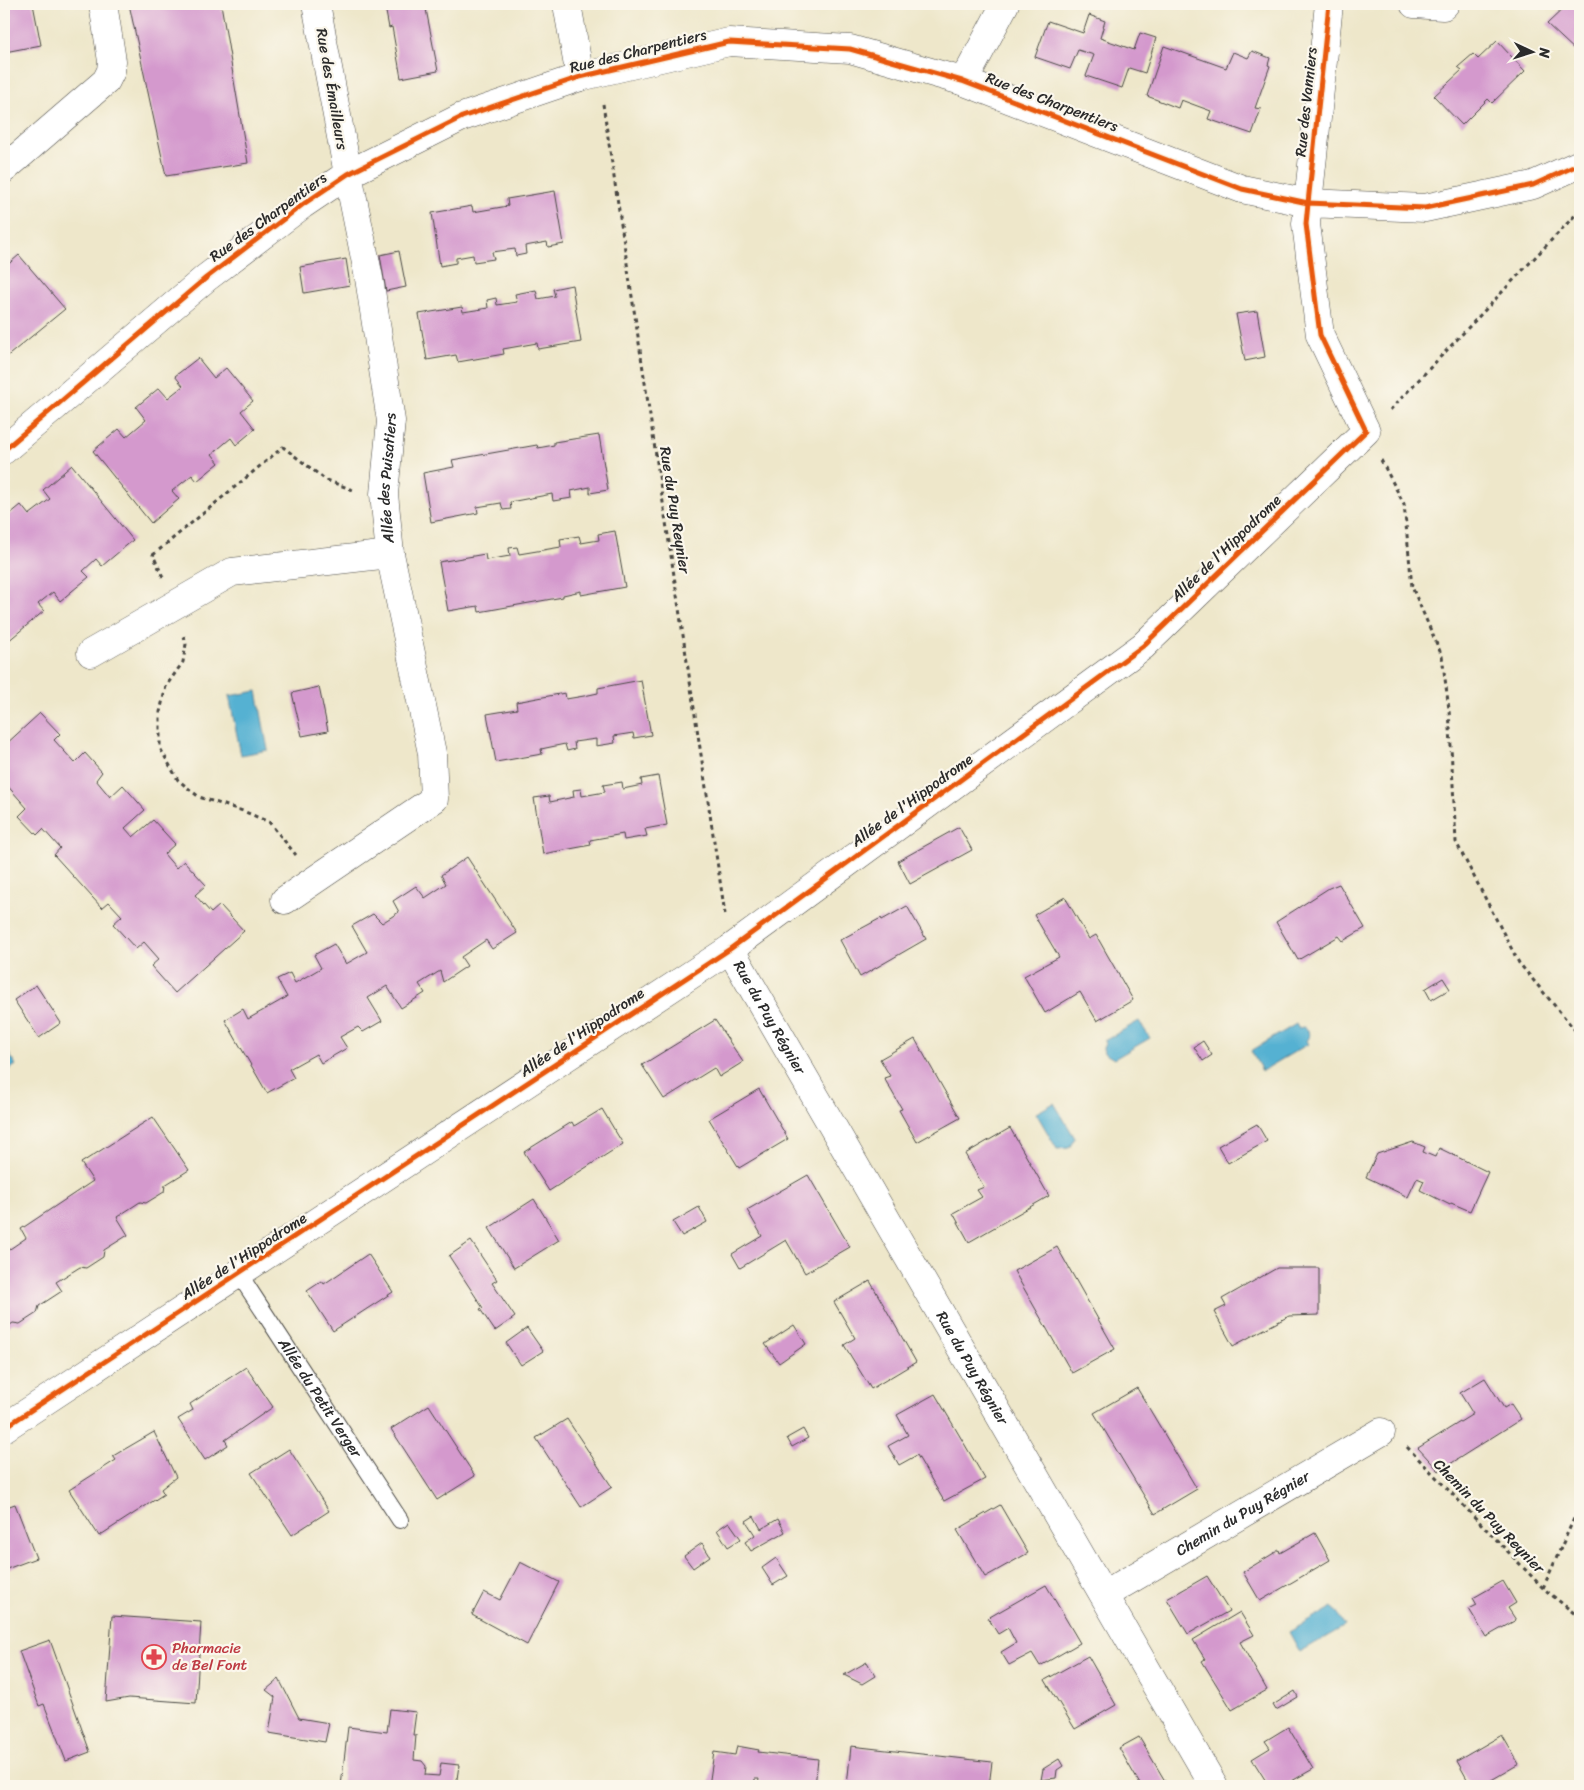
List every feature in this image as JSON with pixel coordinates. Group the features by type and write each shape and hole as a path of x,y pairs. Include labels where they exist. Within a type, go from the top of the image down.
{"street":[{"path":"4,169 106,81 111,71 112,61 103,4"},
{"name":"Rue des Émailleurs","path":"316,4 348,174"},
{"path":"566,4 589,75"},
{"path":"962,81 971,68 1005,4"},
{"name":"Rue des Vanniers","path":"1308,203 1329,4"},
{"path":"1414,4 1443,6 1445,4"},
{"name":"Rue des Charpentiers","path":"4,450 206,278 302,205 348,174 462,117 589,75 729,42 850,49 962,81 1242,189 1308,203"},
{"path":"1375,424 1320,335 1306,224 1308,203 1425,208 1533,185 1580,164"},
{"name":"Allée des Puisatiers","path":"91,653 232,572 390,554 384,494 391,421 369,278 348,174"},
{"name":"Allée de l'Hippodrome","path":"4,1428 730,949 1143,646 1375,424"},
{"path":"286,900 434,799 432,753 390,554"},
{"name":"Rue du Puy Régnier","path":"730,949 1214,1786"},
{"name":"Chemin du Puy Régnier","path":"1104,1595 1381,1432"}],"lane":[{"name":"Allée du Petit Verger","path":"239,1274 400,1520"}],"path":[{"path":"1580,210 1375,424 1404,504 1412,586 1442,656 1449,709 1456,842 1519,963 1580,1036"},
{"path":"313,882 289,845 270,822 243,810 199,796 178,780 160,748 160,712 166,686 183,662 186,644 176,604 152,555 283,448 326,480 357,492 384,494"},
{"path":"1543,1588 1580,1505"}],"water":[{"path":"257,691 268,750 241,755 229,696"},
{"path":"1139,1021 1150,1038 1114,1059 1104,1053 1104,1041"},
{"path":"1296,1024 1298,1028 1303,1027 1308,1030 1309,1036 1306,1041 1308,1044 1262,1071 1251,1051"},
{"path":"4,1046 16,1065 4,1073"},
{"path":"1054,1103 1075,1138 1069,1148 1057,1149 1036,1113"},
{"path":"1333,1607 1345,1626 1300,1652 1289,1632"}],"building":[{"path":"4,4 33,4 41,45 5,52"},
{"path":"129,4 221,4 248,163 166,176"},
{"path":"388,4 425,4 438,71 401,78 392,27 389,28 386,12 389,11"},
{"path":"1568,4 1580,4 1580,49 1577,52 1547,24"},
{"path":"1089,15 1105,21 1100,38 1134,50 1140,33 1156,38 1145,73 1129,68 1122,88 1086,76 1094,55 1078,50 1070,69 1035,57 1048,21 1083,33"},
{"path":"1497,41 1525,71 1492,103 1488,99 1462,125 1434,96 1462,70 1458,67 1473,54 1478,59"},
{"path":"1164,46 1226,68 1233,52 1248,58 1252,51 1270,58 1268,65 1270,66 1255,108 1261,109 1252,134 1208,119 1211,111 1181,100 1178,108 1147,96"},
{"path":"555,191 564,244 548,247 547,242 525,246 526,254 516,256 515,249 492,252 494,259 474,262 473,255 456,258 456,263 440,266 432,213 472,206 473,212 508,206 507,199"},
{"path":"399,251 406,287 386,291 380,255"},
{"path":"19,255 65,309 4,359 4,268"},
{"path":"346,259 350,285 304,293 300,267"},
{"path":"572,285 581,342 538,349 537,343 503,349 504,354 458,362 456,355 427,360 419,314 462,307 463,312 488,308 487,300 496,298 497,305 517,302 515,294 536,290 538,299 555,296 553,289"},
{"path":"1257,311 1265,357 1245,361 1236,314"},
{"path":"198,358 214,378 226,368 253,401 241,411 255,429 236,445 231,438 212,454 219,463 197,481 192,475 172,491 179,499 151,523 93,451 119,429 126,437 146,420 136,407 159,388 168,398 183,386 175,376"},
{"path":"599,435 608,490 590,493 590,487 571,491 572,498 553,501 552,494 510,502 511,509 503,510 501,503 477,507 478,513 431,522 423,473 454,467 452,460 537,445 538,448 554,445 554,442"},
{"path":"72,465 133,540 102,566 96,559 83,571 89,577 60,601 53,592 38,604 44,611 7,642 4,638 4,535 6,533 4,530 4,519 21,505 29,515 50,499 43,490"},
{"path":"615,531 625,587 581,595 581,591 563,595 563,597 479,612 478,606 448,611 439,562 485,554 486,560 510,556 509,548 517,547 519,554 561,547 560,539 579,536 581,543 599,540 598,534"},
{"path":"641,680 651,735 634,738 633,733 614,736 615,743 596,746 596,739 574,742 575,749 567,751 565,744 541,749 542,754 496,762 487,714 517,709 516,702 565,693 566,699 584,696 598,693 598,688"},
{"path":"319,687 328,731 302,736 292,693"},
{"path":"40,713 60,734 54,740 75,763 85,753 102,772 96,780 110,797 123,785 145,810 125,828 133,837 153,820 175,844 164,854 176,868 184,861 206,885 195,895 211,913 220,905 244,931 175,993 151,966 159,959 144,942 136,949 113,924 122,916 109,902 102,908 54,855 60,848 43,829 37,835 19,816 27,808 4,784 4,746"},
{"path":"658,776 667,825 645,829 647,836 624,840 623,834 590,840 591,845 543,854 534,798 549,796 550,802 574,797 573,790 581,789 582,796 605,792 603,785 622,782 623,789 642,785 641,779"},
{"path":"959,827 972,850 910,884 898,861"},
{"path":"467,857 517,933 492,949 486,940 461,957 467,966 443,982 440,971 419,984 425,993 401,1008 387,986 368,998 382,1021 363,1032 358,1027 340,1037 347,1048 321,1063 316,1054 289,1069 294,1078 267,1093 225,1020 243,1009 248,1019 287,997 277,979 290,973 295,983 321,968 314,955 334,944 346,964 367,952 352,926 373,914 382,923 399,912 393,901 416,886 425,898 446,884 441,875"},
{"path":"1339,884 1365,928 1343,941 1339,936 1298,960 1276,922 1329,888"},
{"path":"1065,897 1089,939 1096,935 1133,1000 1097,1021 1080,992 1045,1013 1024,976 1059,957 1034,915"},
{"path":"907,906 926,939 860,977 840,940"},
{"path":"1443,978 1450,989 1431,1000 1425,989"},
{"path":"36,985 61,1023 39,1038 14,1000"},
{"path":"715,1020 743,1062 719,1077 714,1068 664,1099 642,1065"},
{"path":"915,1039 960,1118 917,1142 899,1110 902,1109 884,1078 890,1076 880,1059"},
{"path":"1203,1041 1212,1055 1203,1061 1194,1047"},
{"path":"759,1089 788,1139 739,1168 709,1119"},
{"path":"602,1109 623,1144 549,1191 524,1152 572,1122 574,1126"},
{"path":"153,1117 189,1170 165,1185 164,1192 146,1203 140,1202 117,1217 128,1235 104,1250 103,1257 86,1268 80,1267 56,1282 62,1291 39,1306 37,1313 20,1324 13,1323 4,1329 4,1253 26,1238 21,1229 93,1181 81,1163"},
{"path":"1257,1124 1267,1141 1228,1163 1218,1146"},
{"path":"1010,1128 1049,1196 969,1242 953,1213 982,1197 977,1190 984,1187 965,1154"},
{"path":"1413,1142 1425,1147 1423,1152 1435,1157 1439,1148 1488,1172 1470,1211 1451,1203 1450,1205 1420,1190 1424,1181 1417,1178 1408,1197 1366,1177 1377,1154"},
{"path":"808,1175 850,1247 805,1273 786,1240 740,1268 732,1254 762,1236 747,1210"},
{"path":"534,1199 559,1240 514,1268 489,1228"},
{"path":"699,1207 707,1222 682,1236 673,1222"},
{"path":"471,1241 497,1280 492,1283 515,1317 495,1331 480,1309 483,1308 449,1256"},
{"path":"1057,1247 1115,1349 1072,1373 1014,1271"},
{"path":"368,1254 393,1292 333,1331 307,1291 322,1281 324,1284"},
{"path":"1277,1268 1319,1268 1319,1315 1289,1316 1233,1346 1214,1312 1226,1306 1222,1299"},
{"path":"870,1281 916,1362 871,1389 844,1345 855,1338 834,1302"},
{"path":"794,1325 806,1344 779,1363 765,1344"},
{"path":"527,1328 543,1351 521,1365 506,1343"},
{"path":"246,1367 273,1407 225,1440 228,1445 205,1460 178,1419 193,1410 190,1404"},
{"path":"1485,1378 1504,1408 1511,1404 1521,1419 1439,1471 1418,1448 1473,1414 1460,1393"},
{"path":"1137,1388 1197,1489 1155,1514 1094,1413"},
{"path":"935,1394 985,1479 944,1501 917,1455 899,1465 888,1446 908,1435 897,1415"},
{"path":"429,1405 475,1476 437,1500 391,1429"},
{"path":"567,1419 612,1487 581,1507 536,1438"},
{"path":"803,1429 808,1438 792,1447 787,1438"},
{"path":"154,1432 176,1477 161,1489 164,1494 99,1536 69,1490 116,1460 113,1456"},
{"path":"289,1449 329,1511 292,1535 251,1473"},
{"path":"15,1504 36,1558 4,1570 4,1508"},
{"path":"1000,1505 1028,1553 985,1577 957,1530"},
{"path":"754,1516 761,1529 778,1519 785,1532 751,1551 745,1542 755,1535 746,1521"},
{"path":"729,1522 741,1539 728,1547 717,1530"},
{"path":"1315,1533 1330,1560 1260,1601 1243,1572 1279,1550 1280,1553"},
{"path":"702,1543 710,1556 693,1568 684,1556"},
{"path":"776,1558 788,1576 773,1585 762,1568"},
{"path":"520,1562 559,1582 527,1645 472,1615 484,1592 500,1600"},
{"path":"1207,1576 1229,1611 1188,1634 1167,1599"},
{"path":"1503,1581 1516,1603 1508,1608 1516,1620 1486,1637 1469,1609 1477,1605 1473,1598"},
{"path":"1046,1585 1080,1643 1040,1666 1032,1653 1009,1665 1001,1652 1016,1643 1008,1628 998,1634 988,1618"},
{"path":"1240,1612 1254,1635 1240,1642 1267,1690 1232,1710 1202,1661 1205,1659 1193,1640"},
{"name":"Pharmacie de Bel Font","path":"112,1616 201,1622 196,1703 129,1698 106,1702"},
{"path":"50,1640 90,1752 66,1761 44,1704 39,1706 19,1651"},
{"path":"1088,1656 1116,1705 1075,1729 1045,1680"},
{"path":"867,1662 875,1676 862,1684 844,1675"},
{"path":"279,1679 299,1718 329,1723 325,1742 269,1733 275,1697 266,1690"},
{"path":"1295,1691 1298,1697 1276,1710 1273,1705"},
{"path":"390,1709 416,1712 413,1735 416,1735 414,1760 422,1761 426,1766 425,1775 439,1776 441,1763 459,1765 456,1786 341,1786 348,1727 387,1732"},
{"path":"1288,1727 1313,1769 1283,1786 1269,1786 1252,1759 1270,1748 1265,1741"},
{"path":"1502,1735 1519,1764 1481,1786 1471,1786 1457,1761"},
{"path":"1139,1737 1168,1786 1141,1786 1119,1748"},
{"path":"737,1746 759,1750 758,1752 818,1759 815,1786 758,1786 759,1779 755,1779 753,1786 709,1786 714,1752 735,1755"},
{"path":"851,1746 992,1762 989,1786 847,1786"},
{"path":"1059,1759 1063,1766 1057,1770 1056,1778 1041,1780 1043,1769"},
{"path":"1578,1767 1580,1767 1580,1786 1576,1786"}],"cycle path":[{"path":"4,450 206,278 302,205 348,174 462,117 580,77 729,42 850,49 962,81 1242,189 1308,203 1329,4"},
{"path":"4,1428 730,949 1143,646 1366,431 1320,335 1306,224 1308,203 1425,208 1533,185 1580,164"}],"place":[{"name":"Pharmacie de Bel Font","path":"154,1657"}]}
